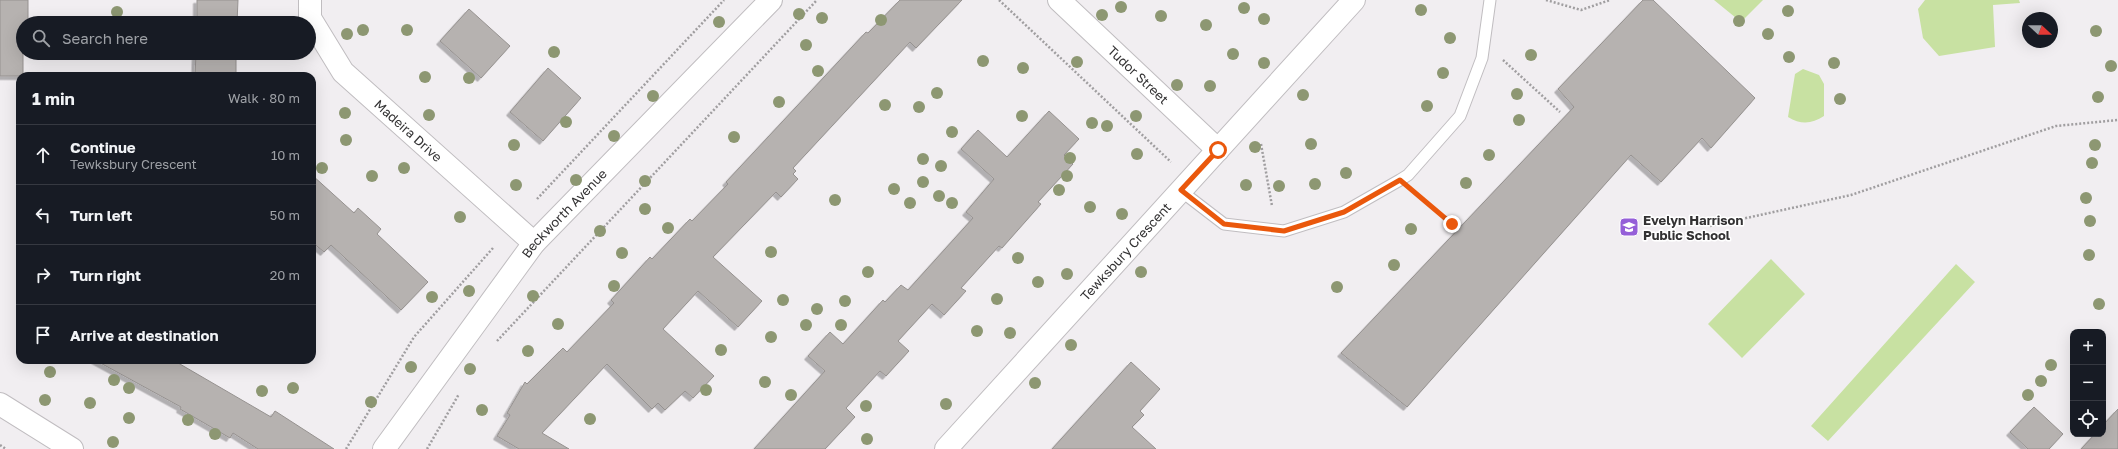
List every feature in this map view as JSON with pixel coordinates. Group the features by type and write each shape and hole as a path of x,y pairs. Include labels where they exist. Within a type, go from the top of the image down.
{"street":[{"name":"Madeira Drive","path":"310,0 310,16"},
{"name":"Beckworth Avenue","path":"384,449 534,243 771,0"},
{"name":"Tudor Street","path":"1059,0 1218,150"},
{"name":"Tewksbury Crescent","path":"946,449 1354,0"},
{"name":"Madeira Drive","path":"316,28 343,72 534,243"},
{"path":"0,404 71,449"}],"lane":[{"path":"1181,190 1224,224 1284,231 1344,212 1400,180 1408,175 1460,116 1482,58 1490,0"}],"path":[{"path":"534,202 724,0"},
{"path":"495,344 817,0"},
{"path":"999,0 1171,162"},
{"path":"1546,0 1581,10 1610,0"},
{"path":"1484,43 1560,112"},
{"path":"1710,226 1851,195 2056,126 2118,120"},
{"path":"1260,140 1272,206"},
{"path":"1400,180 1452,224"},
{"path":"346,449 414,337 493,248"},
{"path":"427,449 463,388"},
{"path":"0,445 6,449"}],"green space":[{"path":"1714,0 1763,0 1741,22"},
{"path":"1925,0 2019,0 2020,3 1993,5 1995,47 1939,56 1923,38 1918,9"},
{"path":"1803,69 1819,75 1824,84 1824,116 1811,122 1797,121 1788,117 1795,74"},
{"path":"1771,259 1805,294 1742,358 1708,324"},
{"path":"1956,264 1975,282 1828,441 1811,426"}],"building":[{"path":"0,0 28,0 28,16 16,16 16,60 23,60 23,72 16,72 16,76 0,76"},
{"path":"197,0 238,0 237,16 197,16"},
{"path":"900,0 962,0 916,48 910,42 793,168 796,171 793,174 798,179 781,197 776,192 713,257 762,301 738,327 698,291 663,329 714,376 693,398 685,391 665,410 658,403 652,409 607,364 542,433 569,449 519,449 497,436 510,415 507,413 525,382 527,384 563,348 567,352 614,303 611,300 650,257 652,259 690,219 692,221 728,184 726,182 866,32 868,33"},
{"path":"1643,0 1653,0 1755,98 1711,148 1702,138 1661,182 1631,155 1407,407 1341,353 1574,107 1558,89"},
{"path":"469,9 510,46 481,78 440,41"},
{"path":"196,60 236,60 236,72 195,72"},
{"path":"548,68 581,98 543,141 510,112"},
{"path":"1049,111 1079,139 1064,155 1073,164 1038,202 1041,204 1002,248 999,246 961,288 966,291 944,315 932,304 898,341 909,351 886,376 880,371 846,408 855,417 825,449 754,449 825,371 808,356 830,332 843,344 883,300 885,302 901,285 908,290 973,218 966,212 994,179 961,149 978,130 1007,157"},
{"path":"316,179 354,213 358,208 381,229 377,234 428,282 401,310 331,245 324,252 316,245"},
{"path":"1131,362 1160,389 1140,411 1144,415 1132,427 1156,449 1052,449"},
{"path":"102,364 180,364 271,417 275,411 334,449 258,449 233,433 230,438 180,409 181,407"},
{"path":"2034,407 2063,434 2049,449 2028,449 2010,432"},
{"path":"2118,409 2118,449 2081,449 2092,437 2106,437 2106,422"}],"place":[{"name":"Evelyn Harrison Public School","path":"1629,227"}],"route":[{"path":"1218,150 1181,190 1224,224 1284,231 1344,212 1400,180 1452,224"}]}
